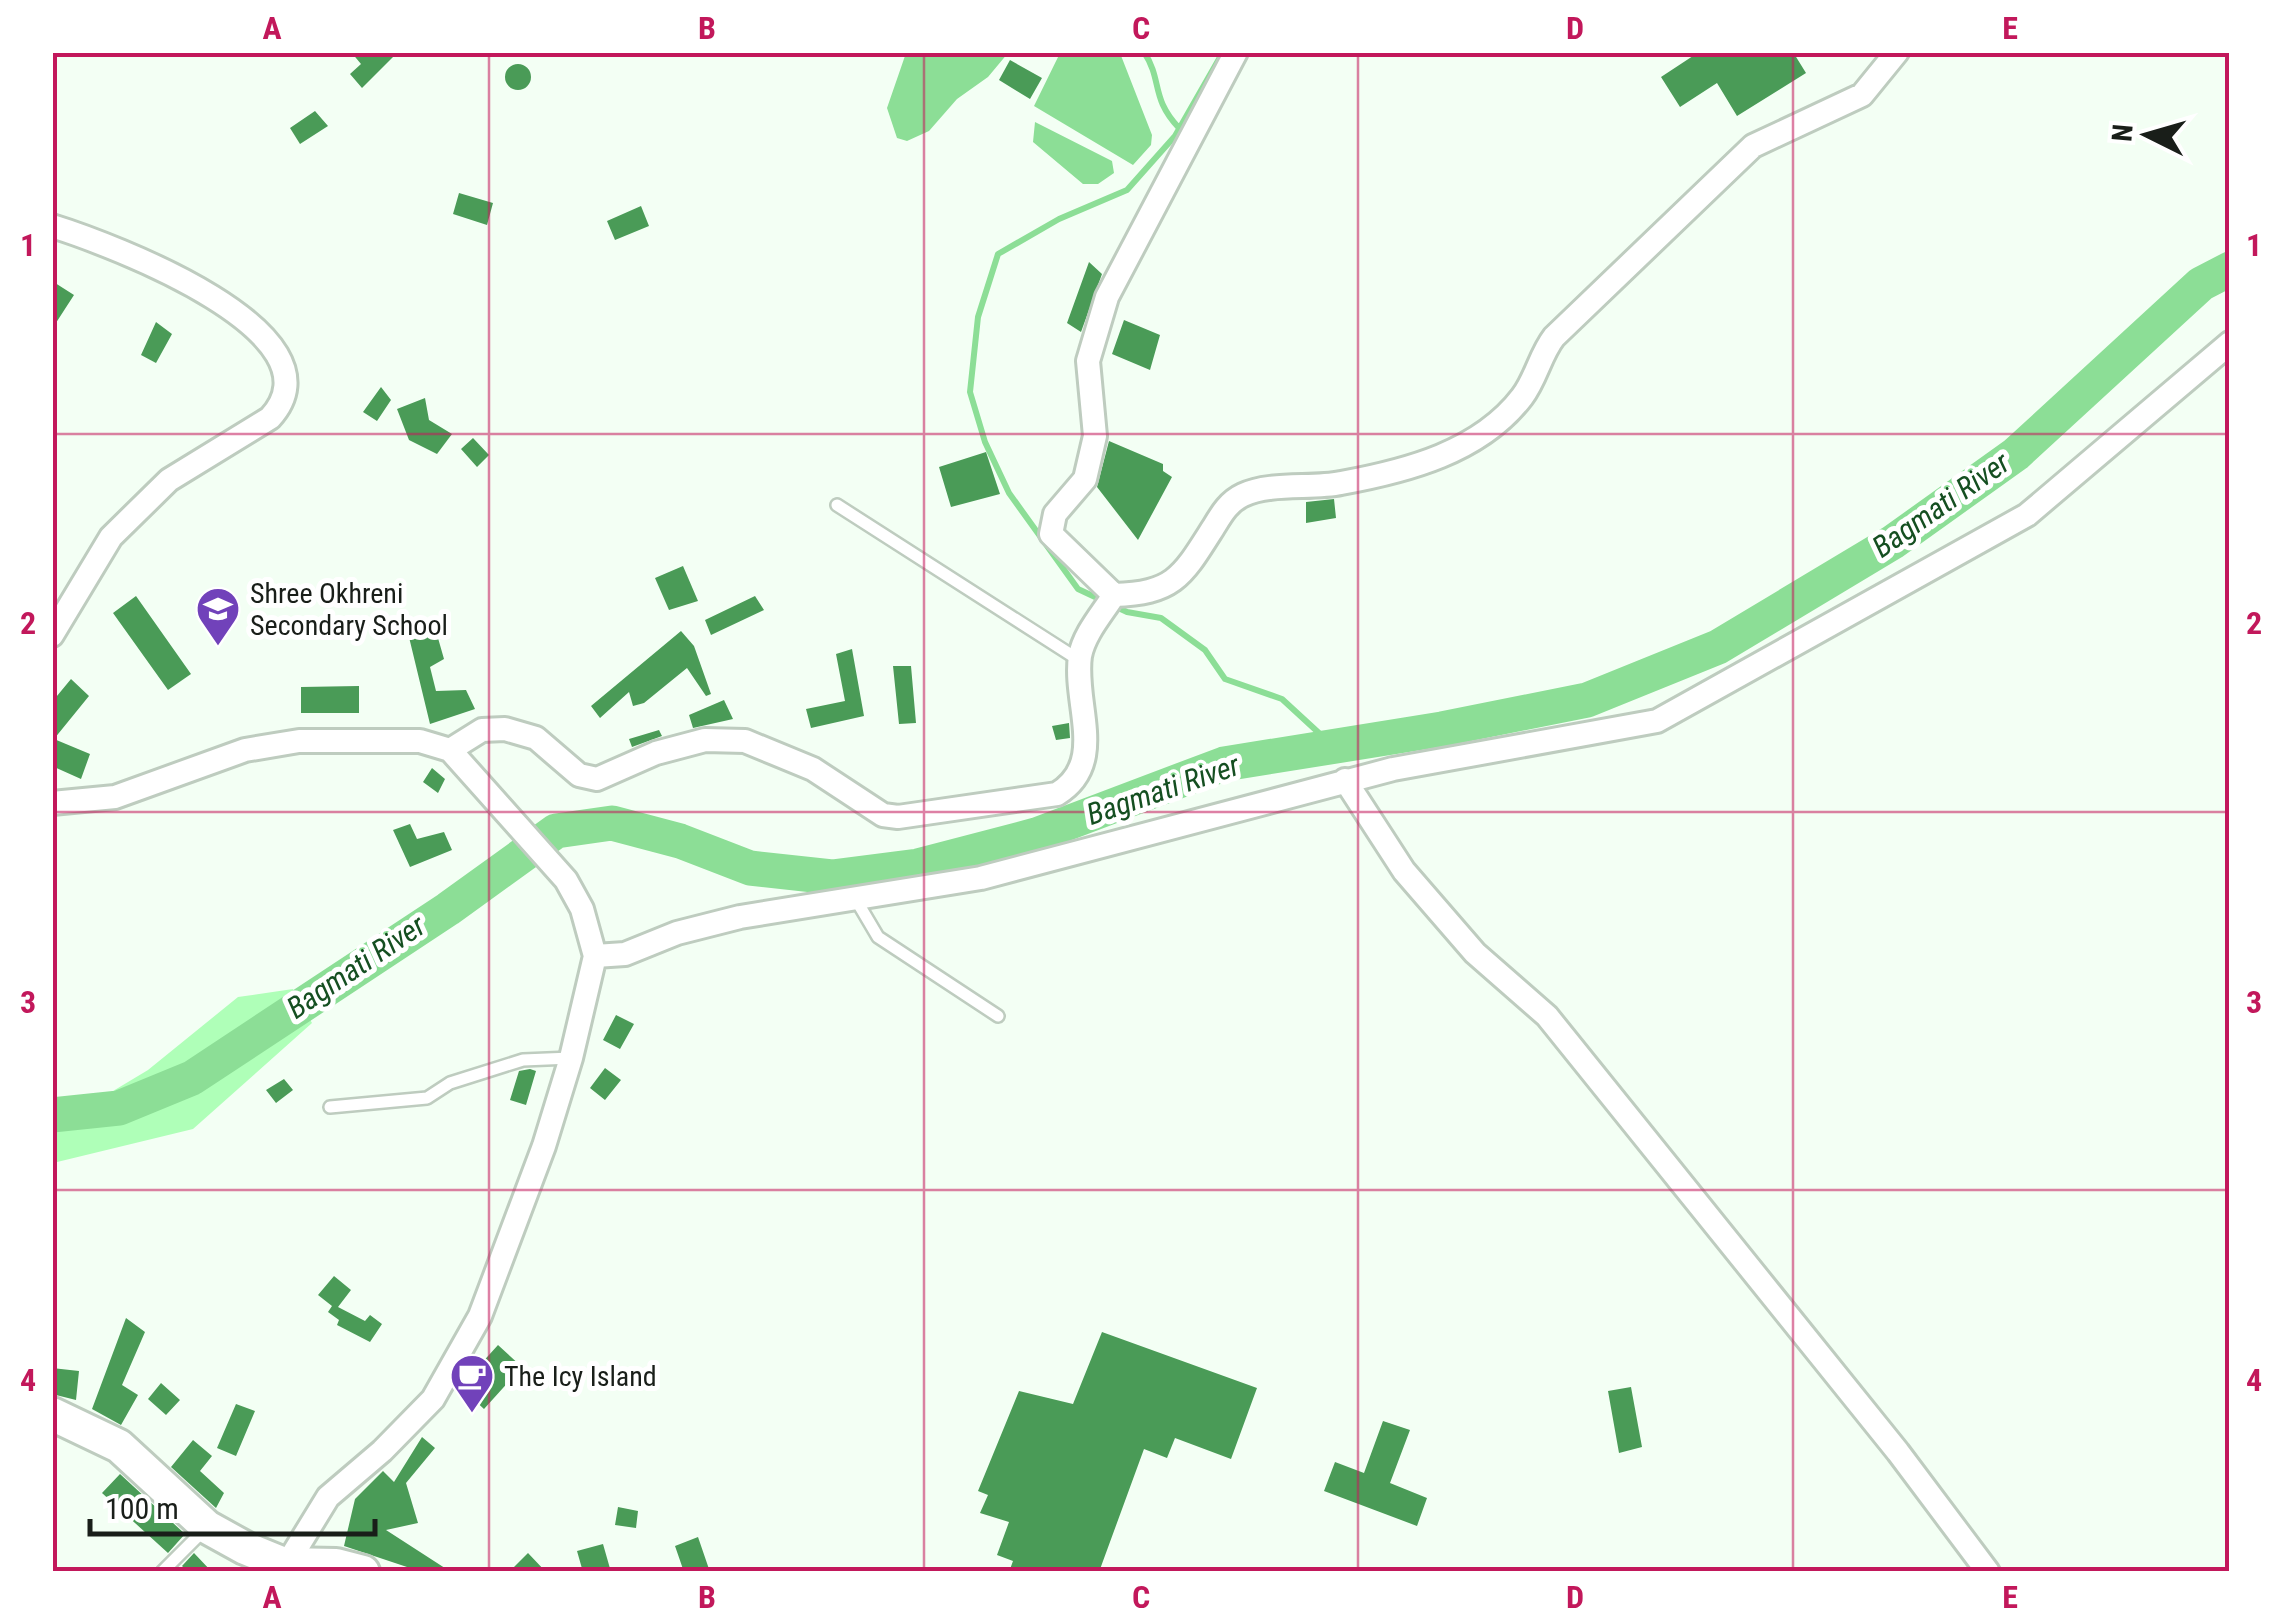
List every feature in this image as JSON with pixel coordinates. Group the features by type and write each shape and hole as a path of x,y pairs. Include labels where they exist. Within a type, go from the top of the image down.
{"main road":[{"path":"52,1414 119,1446 207,1527 283,1568 336,1565 363,1572"}],"street":[{"path":"1236,52 1108,297 1088,361 1095,436 1084,478 1055,514 1052,534 1114,595 1150,594 1176,583 1224,509 1244,494 1340,484 1412,466 1473,443 1525,394 1539,357 1554,337 1753,146 1862,95 1897,52"},
{"path":"52,226 149,263 230,307 274,345 286,377 281,405 270,418 169,480 112,537 52,635"},
{"path":"595,956 624,954 677,933 740,917 981,878 1345,780 1657,721 2026,515 2230,342"},
{"path":"450,750 482,730 505,729 536,738 578,774 597,779 672,748 705,740 745,740 813,769 884,815 898,817 1035,798 1076,783 1085,760 1080,660 1084,640 1114,595"},
{"path":"52,803 115,797 245,750 299,741 420,742 450,750 566,880 582,908 595,956 571,1058 544,1146 480,1316 434,1398 382,1452 328,1497 283,1568"},
{"path":"1345,780 1404,872 1474,953 1546,1016 1898,1452 1988,1572"}],"lane":[{"path":"837,505 1080,660"},
{"path":"855,898 878,936 998,1016"},
{"path":"330,1107 427,1098 450,1083 523,1060 571,1058"},
{"path":"162,1572 207,1527"}],"shaded area":[{"path":"906,52 1008,53 988,77 957,99 929,131 907,141 897,138 887,108"},
{"path":"1060,53 1120,53 1152,135 1151,145 1133,165 1034,106"},
{"path":"1035,122 1112,161 1114,173 1098,184 1083,184 1033,142"},
{"path":"293,989 312,1023 193,1129 53,1163 53,1107 103,1097 148,1070 238,997"}],"building":[{"path":"351,52 398,52 362,88 350,74 361,64"},
{"path":"1699,52 1793,52 1806,73 1737,116 1717,83 1680,107 1661,77"},
{"path":"1010,60 1042,78 1030,99 999,80"},
{"path":"518,64 527,68 531,77 527,86 518,90 509,86 505,77 509,68"},
{"path":"315,111 328,126 300,144 290,128"},
{"path":"459,193 493,203 487,225 453,214"},
{"path":"641,206 649,226 615,240 607,221"},
{"path":"1089,262 1102,274 1081,332 1067,323"},
{"path":"52,281 74,295 52,329"},
{"path":"1124,320 1160,335 1150,370 1112,354"},
{"path":"156,322 172,334 156,363 141,355"},
{"path":"381,387 391,400 377,421 363,412"},
{"path":"425,398 429,420 452,434 437,454 409,440 397,409"},
{"path":"473,438 489,455 477,467 461,449"},
{"path":"1109,441 1163,464 1163,471 1172,477 1138,540 1097,487"},
{"path":"986,452 1000,494 951,507 939,467"},
{"path":"1334,499 1336,518 1306,523 1306,502"},
{"path":"683,566 698,601 669,610 655,578"},
{"path":"136,596 191,674 168,690 113,613"},
{"path":"755,596 764,610 711,635 705,620"},
{"path":"434,624 444,659 430,667 436,691 466,690 475,709 430,724 408,633"},
{"path":"681,631 694,646 711,694 706,696 687,668 644,703 633,706 629,692 600,718 591,706"},
{"path":"852,649 864,716 811,728 806,709 845,701 836,654"},
{"path":"893,666 911,666 916,723 899,724"},
{"path":"71,679 89,696 54,739 90,754 81,779 52,766 52,702"},
{"path":"359,686 359,713 301,713 301,687"},
{"path":"724,700 733,719 693,728 689,715"},
{"path":"1069,723 1070,738 1056,740 1052,726"},
{"path":"659,730 662,736 632,747 629,739"},
{"path":"432,768 445,779 438,793 423,782"},
{"path":"410,824 417,839 444,832 452,850 410,867 393,830"},
{"path":"616,1015 634,1024 620,1049 603,1040"},
{"path":"605,1068 621,1080 605,1100 590,1088"},
{"path":"519,1071 536,1071 526,1105 510,1100"},
{"path":"284,1079 293,1090 276,1103 266,1090"},
{"path":"334,1276 351,1290 338,1307 365,1321 370,1315 382,1324 370,1342 337,1325 339,1320 328,1312 332,1306 318,1295"},
{"path":"126,1318 145,1332 122,1385 138,1395 121,1425 92,1409"},
{"path":"1102,1332 1257,1388 1231,1459 1175,1438 1167,1458 1144,1449 1099,1572 1009,1572 1013,1561 997,1555 1009,1522 980,1513 988,1495 978,1491 1019,1391 1073,1404"},
{"path":"498,1345 522,1367 484,1409 460,1387"},
{"path":"52,1368 79,1371 76,1400 52,1394"},
{"path":"161,1383 180,1400 166,1415 148,1399"},
{"path":"1631,1387 1642,1447 1619,1453 1608,1391"},
{"path":"236,1404 255,1411 236,1456 217,1448"},
{"path":"1383,1421 1410,1430 1390,1483 1427,1498 1417,1526 1324,1491 1335,1462 1364,1473"},
{"path":"422,1437 435,1448 406,1483 418,1523 386,1530 451,1572 407,1572 410,1568 344,1546 355,1499 383,1471 394,1482"},
{"path":"193,1440 212,1456 200,1471 224,1493 216,1508 171,1467"},
{"path":"120,1474 185,1534 168,1553 102,1493"},
{"path":"618,1507 638,1511 636,1528 615,1525"},
{"path":"698,1537 710,1572 684,1572 675,1546"},
{"path":"603,1544 611,1572 583,1572 577,1551"},
{"path":"194,1553 212,1572 188,1572 182,1566"},
{"path":"528,1553 546,1572 509,1572"}],"waterway":[{"path":"1144,52 1164,107 1179,128"},
{"path":"1223,52 1175,136 1127,190 1059,219 998,254 978,317 970,392 985,442 1009,493 1078,589 1127,612 1161,618 1205,650 1225,679 1282,699 1332,745"},
{"name":"Bagmati River","path":"52,1115 119,1108 192,1078 448,909 556,831 612,823 680,841 750,868 832,877 918,866 1036,835 1224,764 1442,729 1587,700 1718,647 1893,542 2016,454 2201,284 2230,269"}],"place":[{"name":"Shree Okhreni Secondary School","path":"218,647"},
{"name":"The Icy Island","path":"472,1414"}]}
